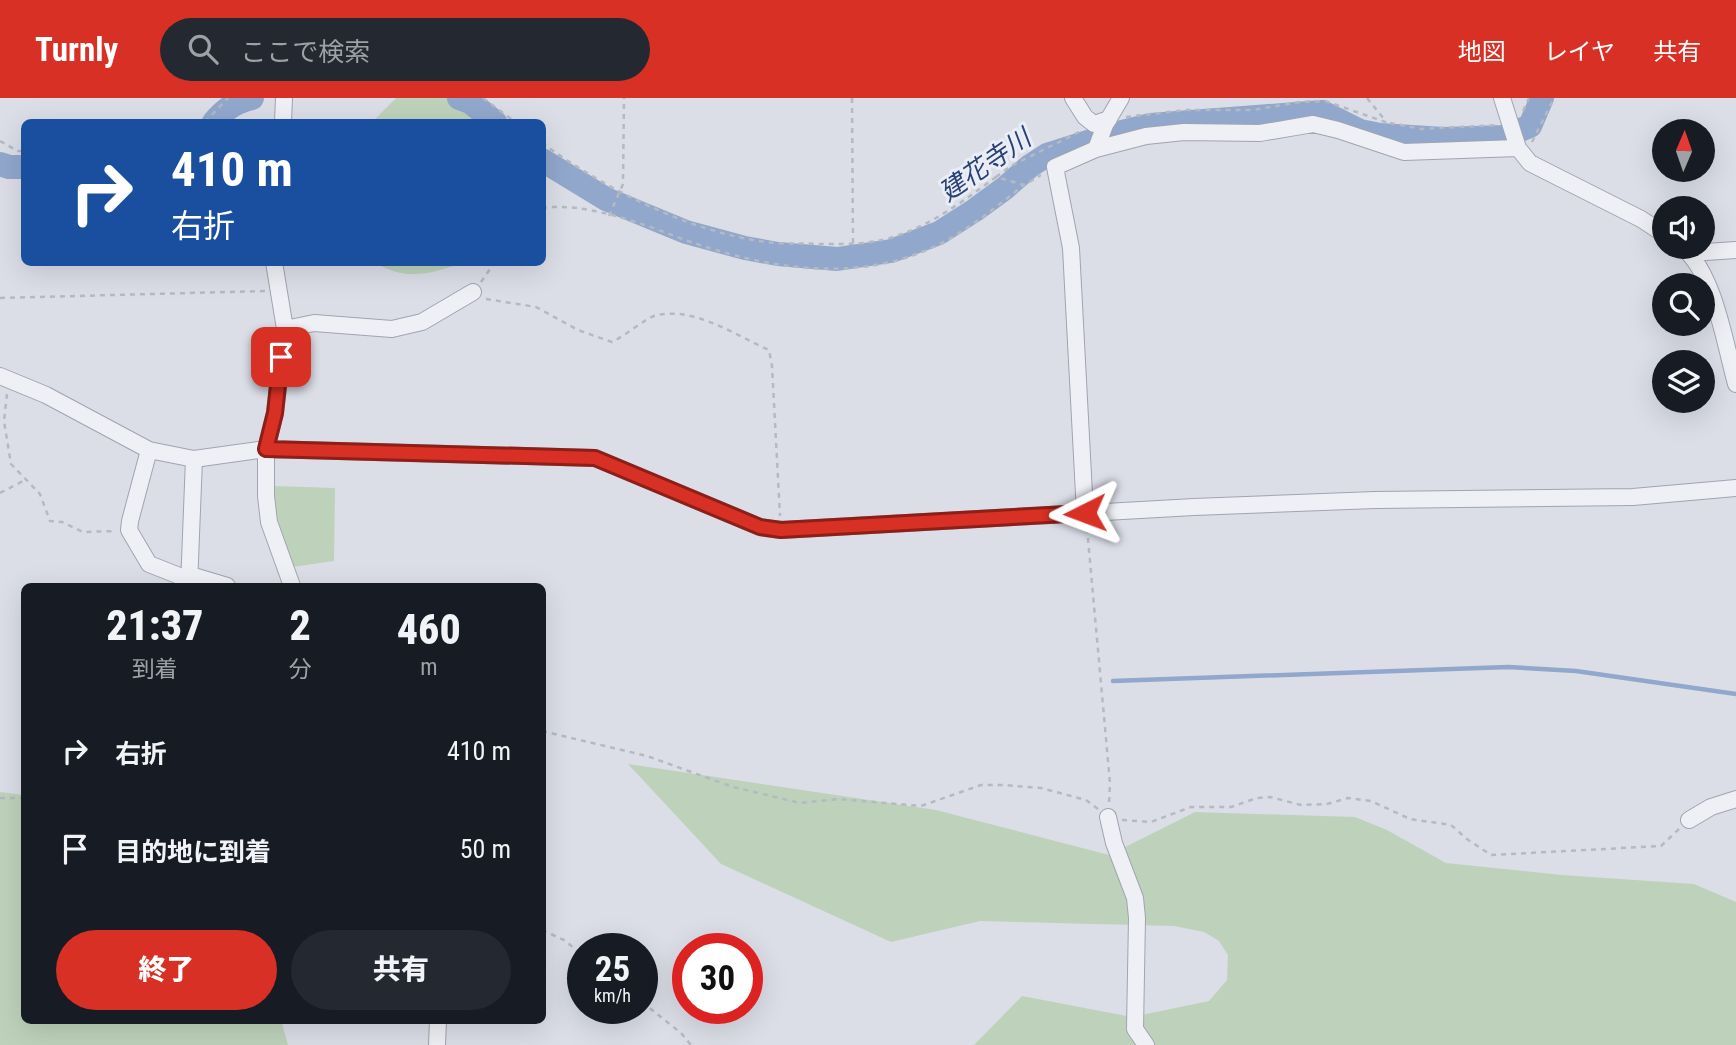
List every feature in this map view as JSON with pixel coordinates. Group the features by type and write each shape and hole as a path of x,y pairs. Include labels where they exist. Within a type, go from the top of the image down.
{"street":[{"path":"1073,98 1085,117 1103,123"},
{"path":"1097,146 1103,123 1121,98"},
{"path":"1502,98 1517,146 1530,163 1652,226"},
{"path":"283,119 284,99"},
{"path":"1085,513 1071,248 1055,167 1097,146 1146,136 1184,132 1260,133 1313,124 1404,152 1517,146"},
{"path":"1715,250 1736,250"},
{"path":"1696,259 1707,281 1736,384"},
{"path":"274,266 285,329 275,413 266,449 266,496 269,522 291,583"},
{"path":"285,329 314,323 392,329 422,322 473,292"},
{"path":"5,378 46,395 149,450 194,459 266,449 595,458 760,527 781,530 1375,500 1633,497 1736,488"},
{"path":"149,450 128,530 149,564 190,581 194,459"},
{"path":"1689,820 1711,807 1736,799"},
{"path":"1108,817 1114,843 1135,898 1135,1029 1146,1045"},
{"path":"437,1045 438,1024"}],"path":[{"path":"208,119 228,98"},
{"path":"483,98 511,119"},
{"path":"610,214 624,184 624,98"},
{"path":"852,98 853,244"},
{"path":"1367,98 1377,113 1391,124"},
{"path":"1517,146 1529,146 1555,98"},
{"path":"546,147 620,193 715,231 774,243 853,244 886,239 926,225 1011,166 1103,123 1186,110 1253,110 1300,102 1325,101 1391,124 1422,129 1510,124"},
{"path":"0,141 21,151"},
{"path":"546,208 575,207 610,214 739,257 810,267 854,268 922,252 970,227 1024,185 1055,167"},
{"path":"996,177 1024,185"},
{"path":"492,266 473,292 491,300 536,307 578,330 612,342 652,317 672,313 708,323 769,350 781,530"},
{"path":"0,298 277,291"},
{"path":"5,378 4,421 11,464 40,494 50,521 62,522 83,532 128,530"},
{"path":"0,493 25,479"},
{"path":"1085,513 1110,783 1108,817"},
{"path":"546,732 646,756 733,787 800,803 838,799 921,806 981,785 1003,785 1041,788 1086,800 1108,817 1123,821 1152,821 1191,807 1231,807 1256,798 1270,797 1301,804 1327,804 1348,798 1371,801 1410,819 1451,825 1491,855 1661,846 1689,820"},
{"path":"0,798 21,798"},
{"path":"546,932 567,943"},
{"path":"658,1015 691,1045"}],"green space":[{"path":"396,98 482,98 491,106 494,119 375,119"},
{"path":"381,266 452,266 418,274"},
{"path":"274,486 335,488 334,561 292,567 276,513"},
{"path":"628,764 936,810 1109,855 1195,812 1355,817 1387,830 1446,863 1562,875 1694,884 1736,902 1736,1045 974,1045 1022,996 1132,1017 1209,1001 1227,980 1228,955 1219,941 1204,932 1174,926 980,921 891,942 721,864"},
{"path":"0,792 21,795 21,1024 282,1024 288,1045 0,1045"}],"waterway":[{"name":"建花寺川","path":"217,119 231,107 252,98"},
{"name":"建花寺川","path":"459,98 470,102 491,119"},
{"name":"建花寺川","path":"546,162 606,199 686,232 778,254 837,259 891,251 939,233 975,210 1047,155 1151,125 1322,112 1360,131 1380,135 1444,139 1503,137 1530,126 1542,98"},
{"name":"建花寺川","path":"0,164 21,167"},
{"path":"1113,681 1508,667 1576,671 1736,694"}],"route":[{"path":"281,357 275,413 266,449 595,458 760,527 781,530 1085,513"}]}
